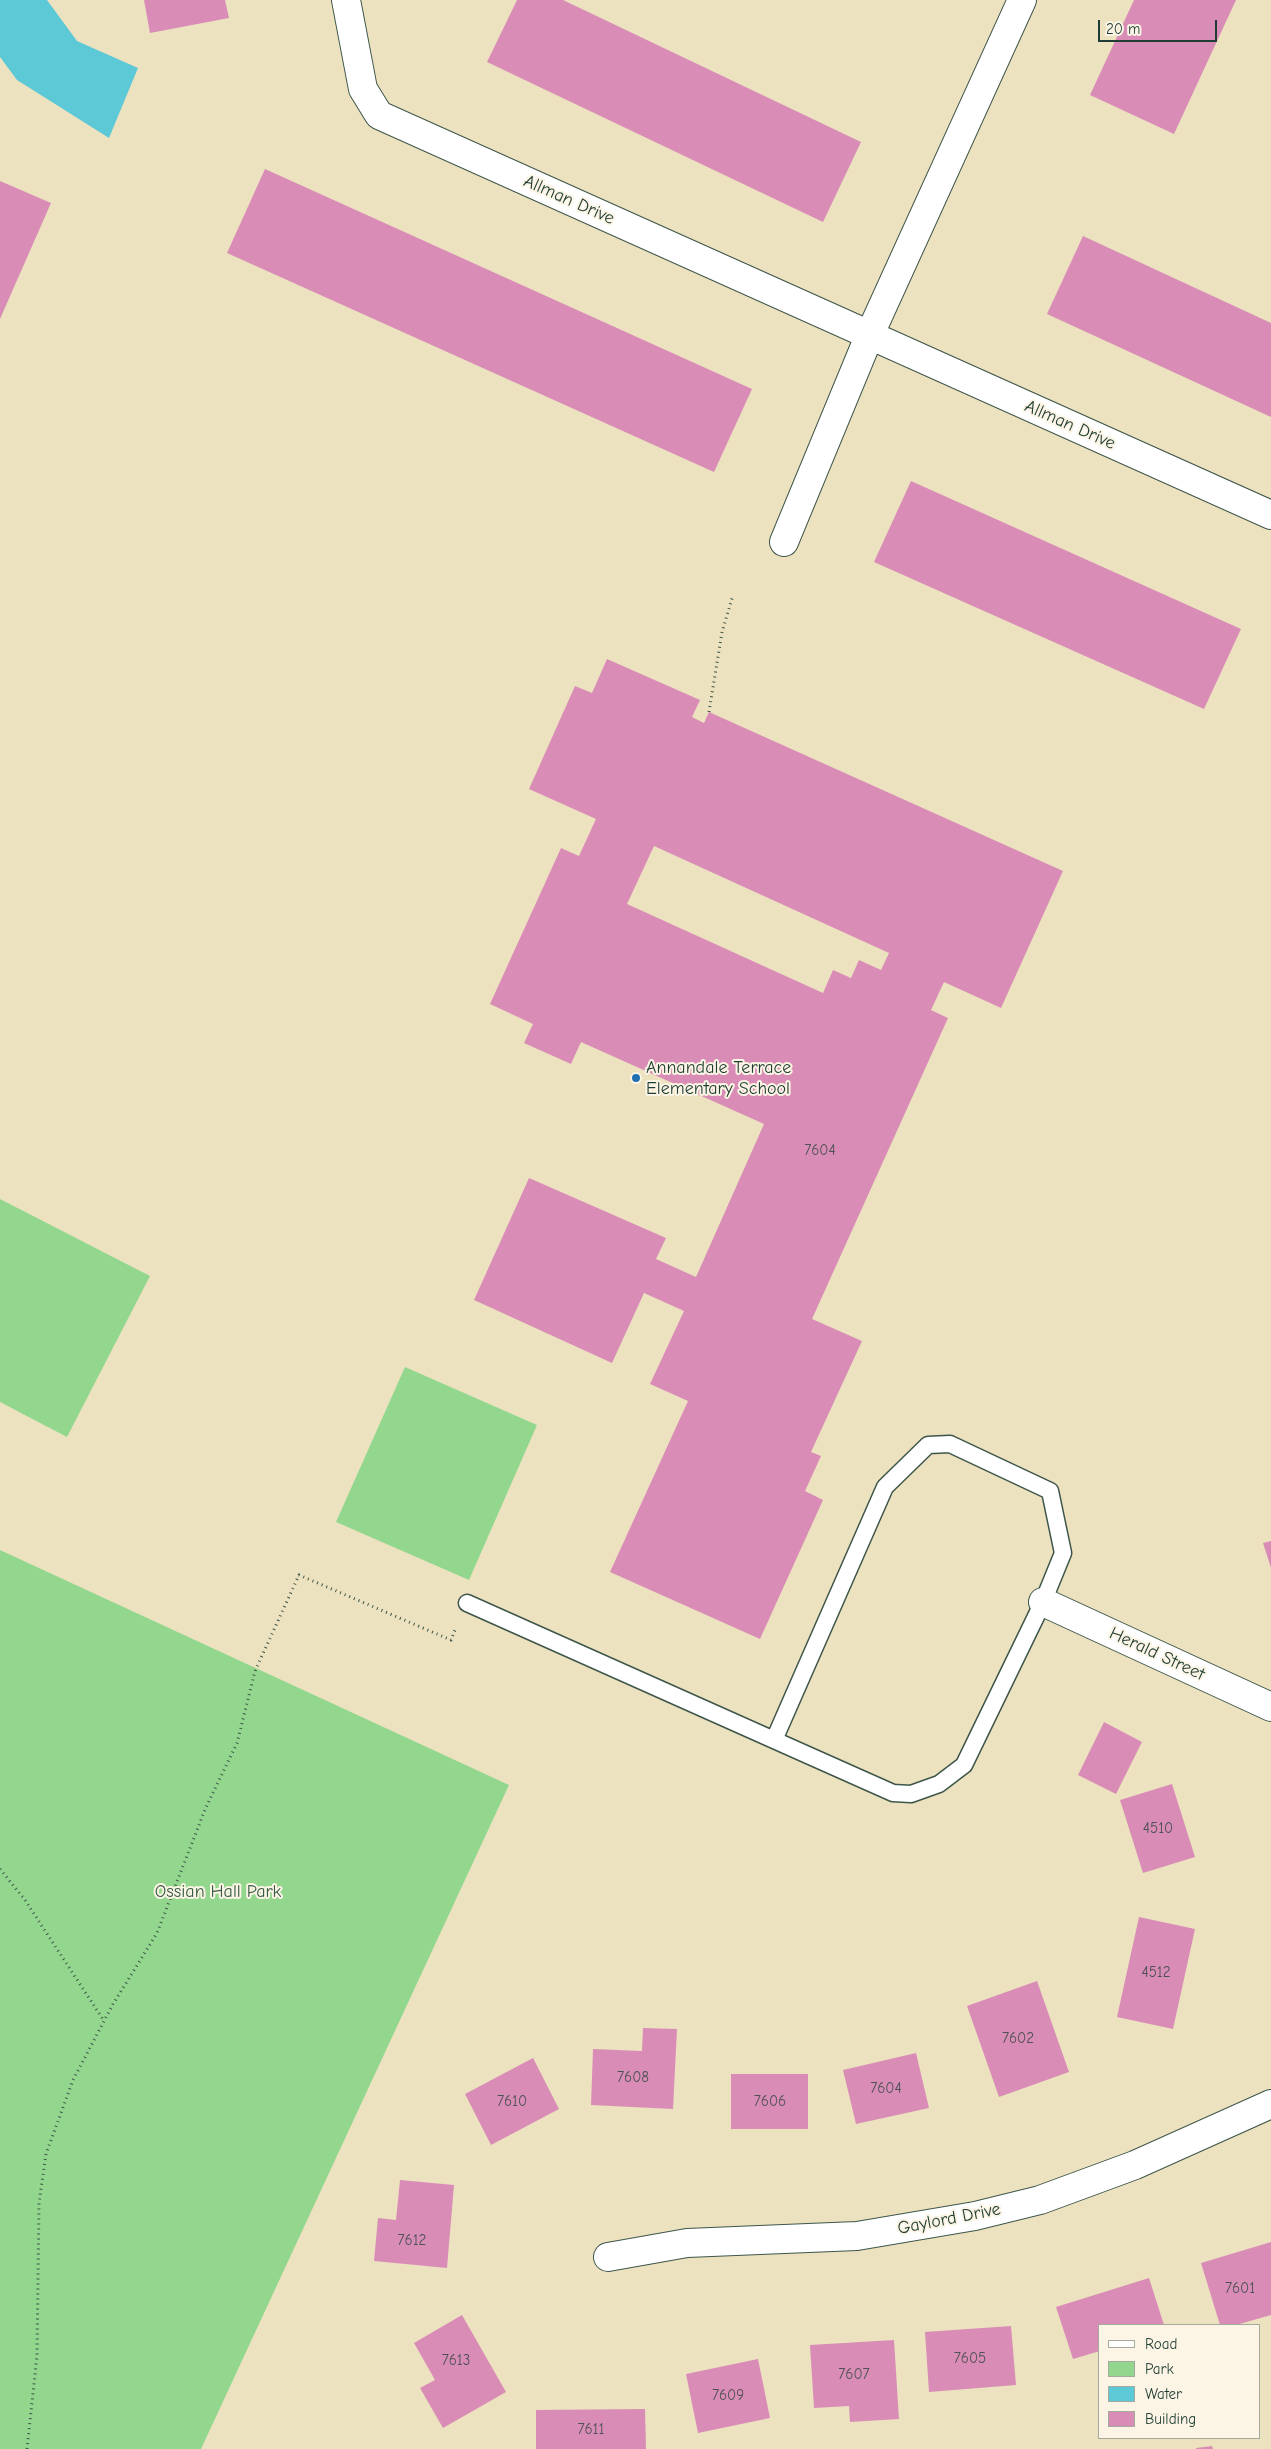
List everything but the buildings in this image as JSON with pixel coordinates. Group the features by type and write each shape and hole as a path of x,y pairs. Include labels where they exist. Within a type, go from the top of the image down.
{"street":[{"name":"Allman Drive","path":"346,0 363,89 379,114 1271,515"},
{"path":"784,542 870,334 1022,0"},
{"name":"Herald Street","path":"1043,1602 1271,1707"},
{"name":"Gaylord Drive","path":"608,2257 687,2244 857,2236 975,2216 1040,2200 1136,2165 1271,2104"}],"lane":[{"path":"467,1603 774,1740 893,1793 911,1794 939,1784 964,1765 1043,1602 1063,1553 1050,1491 950,1444 928,1445 885,1487 774,1740"}],"path":[{"path":"709,712 722,632 732,595"},
{"path":"27,2449 37,2356 39,2203 46,2154 74,2080 104,2022 158,1933 206,1807 237,1743 255,1671 299,1575 451,1640 467,1603"},
{"path":"0,1869 25,1900 104,2022"}],"green space":[{"path":"0,1199 150,1276 67,1437 0,1402"},
{"path":"405,1367 537,1425 469,1580 336,1522"},
{"name":"Ossian Hall Park","path":"0,1550 509,1785 201,2449 0,2449"}],"water":[{"path":"0,0 47,0 77,41 138,68 109,138 17,80 0,57"}],"place":[{"name":"Annandale Terrace Elementary School","path":"636,1078"}]}
